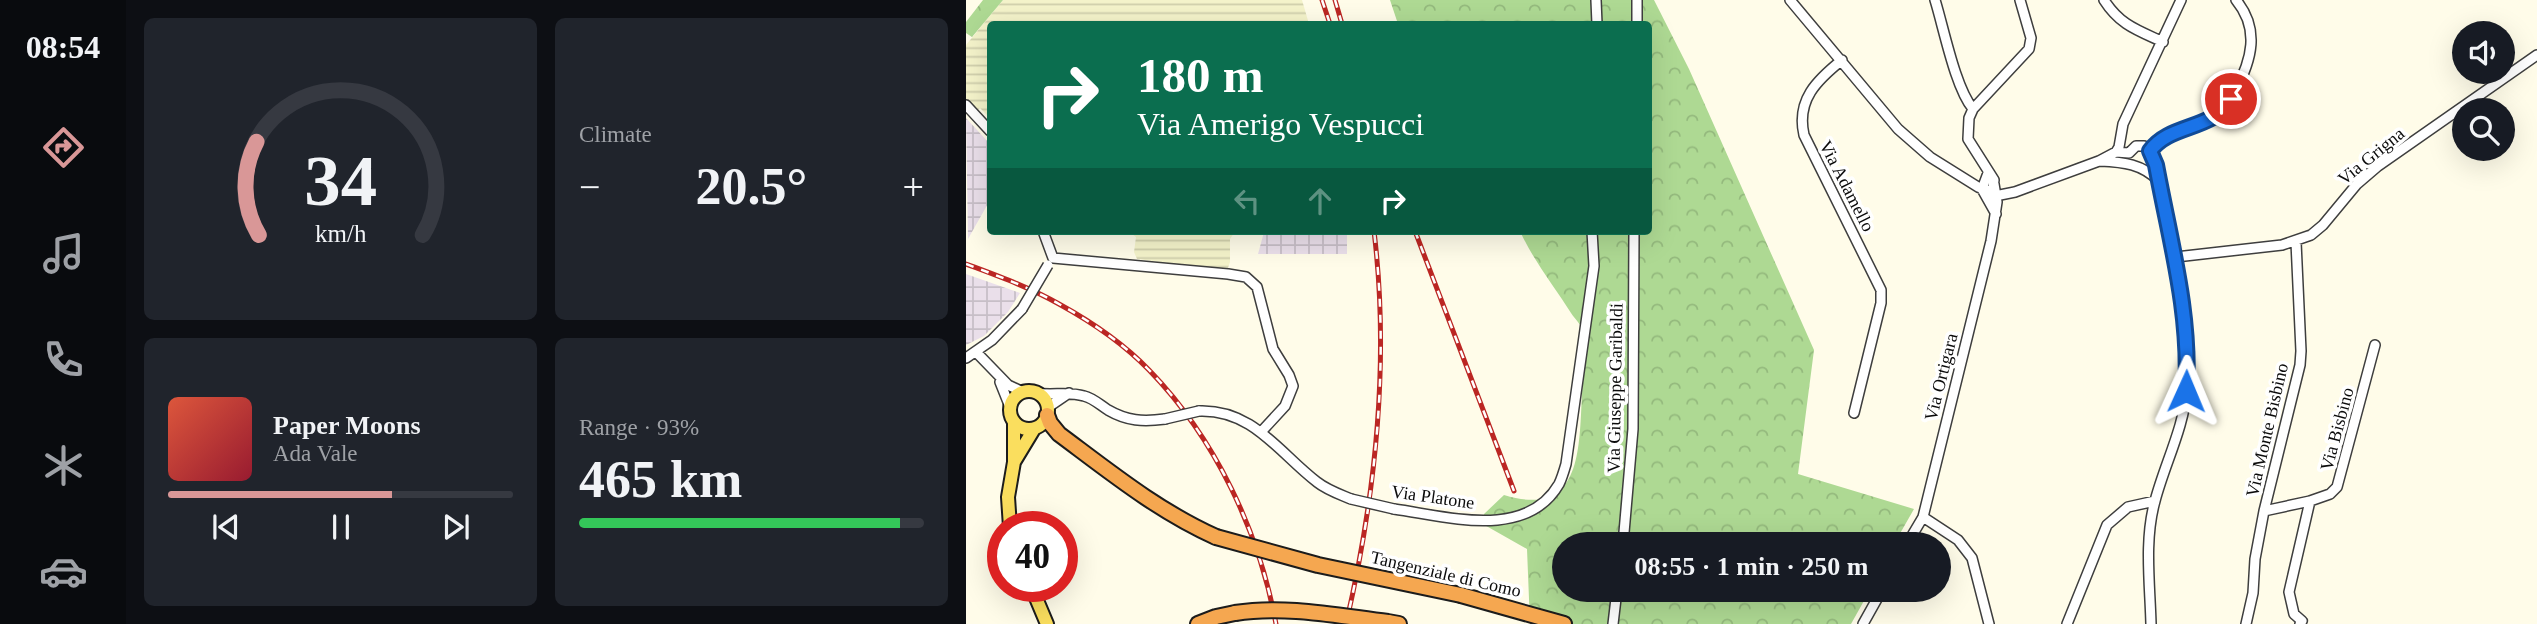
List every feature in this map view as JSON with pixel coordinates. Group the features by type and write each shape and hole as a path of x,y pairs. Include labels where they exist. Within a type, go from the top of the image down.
{"highway":[{"name":"Tangenziale di Como","path":"1047,412 1050,423 1059,434 1156,506 1184,523 1216,537 1318,565 1461,595 1564,624"},
{"path":"1198,624 1216,617 1258,610 1282,610 1394,623"}],"main road":[{"path":"1009,511 1008,497 1014,462 1014,422 1010,407 1014,398 1030,393 1044,399 1047,412 1042,424 1034,429 1014,462"},
{"path":"1014,422 1023,429 1034,429"},
{"path":"1038,602 1047,624"}],"street":[{"path":"1596,0 1597,21"},
{"path":"1637,0 1637,21"},
{"path":"1790,0 1913,143 1949,170 1991,190 2015,192 2099,161 2118,148 2123,124 2181,0"},
{"path":"1935,0 1959,82 1966,101 1973,109"},
{"path":"1996,214 1988,173 1968,139 1967,128 1973,109 2029,50 2031,38 2020,0"},
{"path":"2104,0 2113,15 2122,22 2163,43"},
{"path":"2143,168 2148,164 2160,138 2212,119 2225,109 2245,74 2252,45 2250,24 2245,11 2236,0"},
{"name":"Via Grigna","path":"2176,257 2296,242 2312,235 2357,184 2378,166 2537,55"},
{"name":"Via Adamello","path":"1842,60 1808,93 1801,119 1804,135 1881,290 1881,303 1854,413"},
{"path":"966,104 987,128"},
{"path":"2118,148 2129,151 2140,145 2151,153 2176,257 2187,333 2186,391 2171,456 2155,501 2149,554 2151,624"},
{"path":"2129,151 2130,163"},
{"path":"2099,161 2130,163 2143,168 2159,181"},
{"name":"Via Ortigara","path":"1914,532 1923,517 1986,259 1996,214 1991,190"},
{"path":"966,358 992,340 1021,309 1050,261 1044,235"},
{"name":"Via Platone","path":"1030,393 1052,395 1070,392 1087,396 1128,420 1146,422 1199,411 1221,411 1245,421 1261,432 1318,483 1351,499 1394,509 1472,520 1518,518 1537,508 1558,485 1566,464 1594,266 1592,235"},
{"name":"Via Giuseppe Garibaldi","path":"1624,532 1633,429 1634,235"},
{"name":"Via Monte Bisbino","path":"2246,624 2264,511 2300,365 2296,242"},
{"path":"1050,261 1228,274 1250,279 1257,287 1273,349 1289,374 1293,386 1285,406 1261,432"},
{"name":"Via Bisbino","path":"2264,511 2310,501 2330,494 2337,488 2375,345"},
{"path":"976,353 1008,385 1030,393"},
{"path":"996,374 1006,392 1010,407"},
{"path":"1047,412 1070,392"},
{"path":"2067,624 2102,533 2113,517 2138,504 2155,501"},
{"path":"2300,624 2302,621 2294,614 2288,592 2310,501"},
{"path":"1923,517 1958,540 1972,558 1989,624"},
{"path":"1613,624 1616,602"},
{"path":"1863,624 1875,602"}],"shaded area":[{"path":"966,118 987,141 987,205 968,239"},
{"path":"1263,235 1347,235 1347,254 1258,254"},
{"path":"966,274 1020,293 1008,312 984,336 966,345"}],"green space":[{"path":"983,0 1003,0 972,37 966,33 966,22"},
{"path":"1003,0 1302,0 1308,21 987,21 987,115 966,99 966,45"},
{"path":"1390,0 1654,0 1689,69 1814,350 1798,474 1914,509 1901,532 1552,532 1552,602 1863,602 1851,624 1530,624 1527,549 1481,523 1484,514 1504,495 1530,500 1549,497 1562,488 1571,474 1580,436 1586,335 1537,263 1522,235 1652,235 1652,21 1397,21"},
{"path":"1133,235 1233,235 1230,239 1230,262 1228,268 1223,270 1137,259 1134,252 1136,237"}],"railway":[{"path":"1322,0 1329,21"},
{"path":"1335,0 1341,21"},
{"path":"1346,624 1365,526 1377,428 1381,330 1374,235"},
{"path":"1417,235 1514,491"},
{"path":"966,264 1036,292 1083,318 1129,351 1173,397 1214,456 1246,521 1268,589 1276,624"}],"route":[{"path":"2186,391 2187,333 2176,257 2156,165 2150,151 2160,138 2220,114 2231,99"}]}
